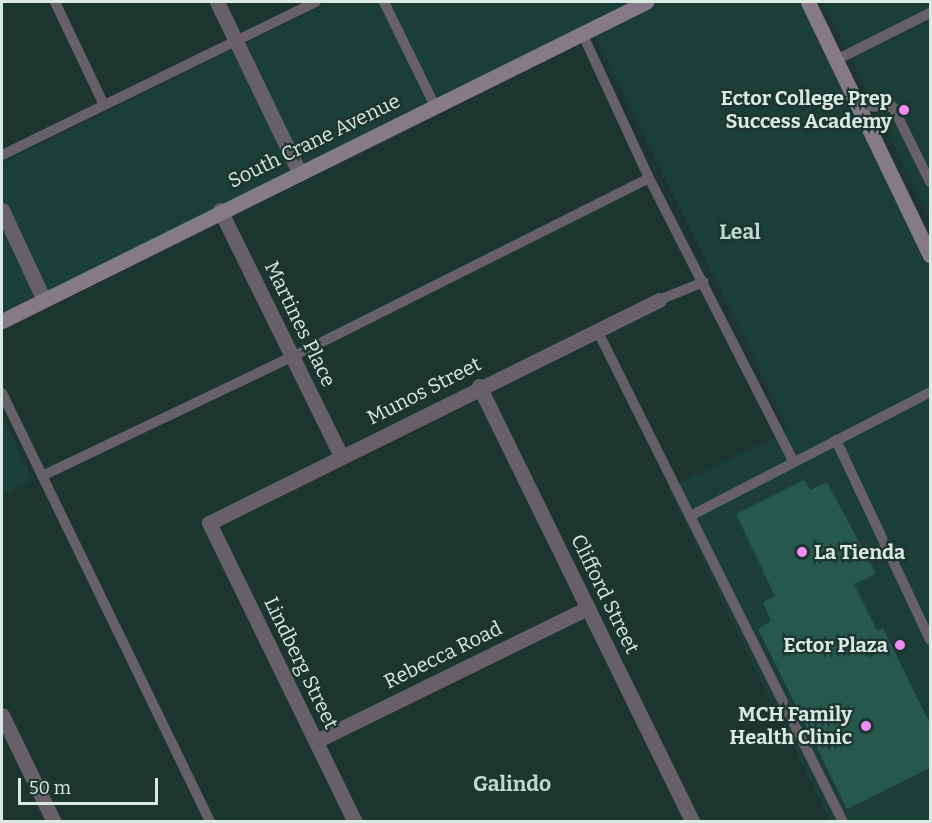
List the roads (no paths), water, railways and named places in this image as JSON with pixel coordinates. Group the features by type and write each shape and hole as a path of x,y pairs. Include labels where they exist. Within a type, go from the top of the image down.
{"main road":[{"name":"South Crane Avenue","path":"2,321 220,210 642,2"},
{"path":"808,2 930,255"}],"street":[{"path":"217,2 298,172"},
{"path":"2,210 44,300"},
{"name":"Martines Place","path":"220,210 341,456"},
{"name":"Munos Street","path":"209,523 479,386 659,300"},
{"name":"Clifford Street","path":"479,386 693,822"},
{"name":"Lindberg Street","path":"209,523 355,822"},
{"name":"Rebecca Road","path":"316,741 588,608"},
{"path":"2,715 54,822"}],"lane":[{"path":"55,2 104,105"},
{"path":"2,155 316,2"},
{"path":"384,2 434,104"},
{"path":"836,60 930,13"},
{"path":"582,33 649,178 794,462"},
{"path":"858,106 893,107 930,182"},
{"path":"42,477 292,357 649,178"},
{"path":"659,300 704,282"},
{"path":"597,330 692,515 843,822"},
{"path":"2,393 210,822"},
{"path":"692,515 930,394"},
{"path":"836,440 930,640"}],"place":[{"name":"Ector College Prep Success Academy","path":"904,110"},
{"name":"La Tienda","path":"802,552"},
{"name":"Ector Plaza","path":"900,645"},
{"name":"MCH Family Health Clinic","path":"866,726"}],"district":[{"name":"Leal","path":"740,232"},
{"name":"Galindo","path":"512,784"}]}
